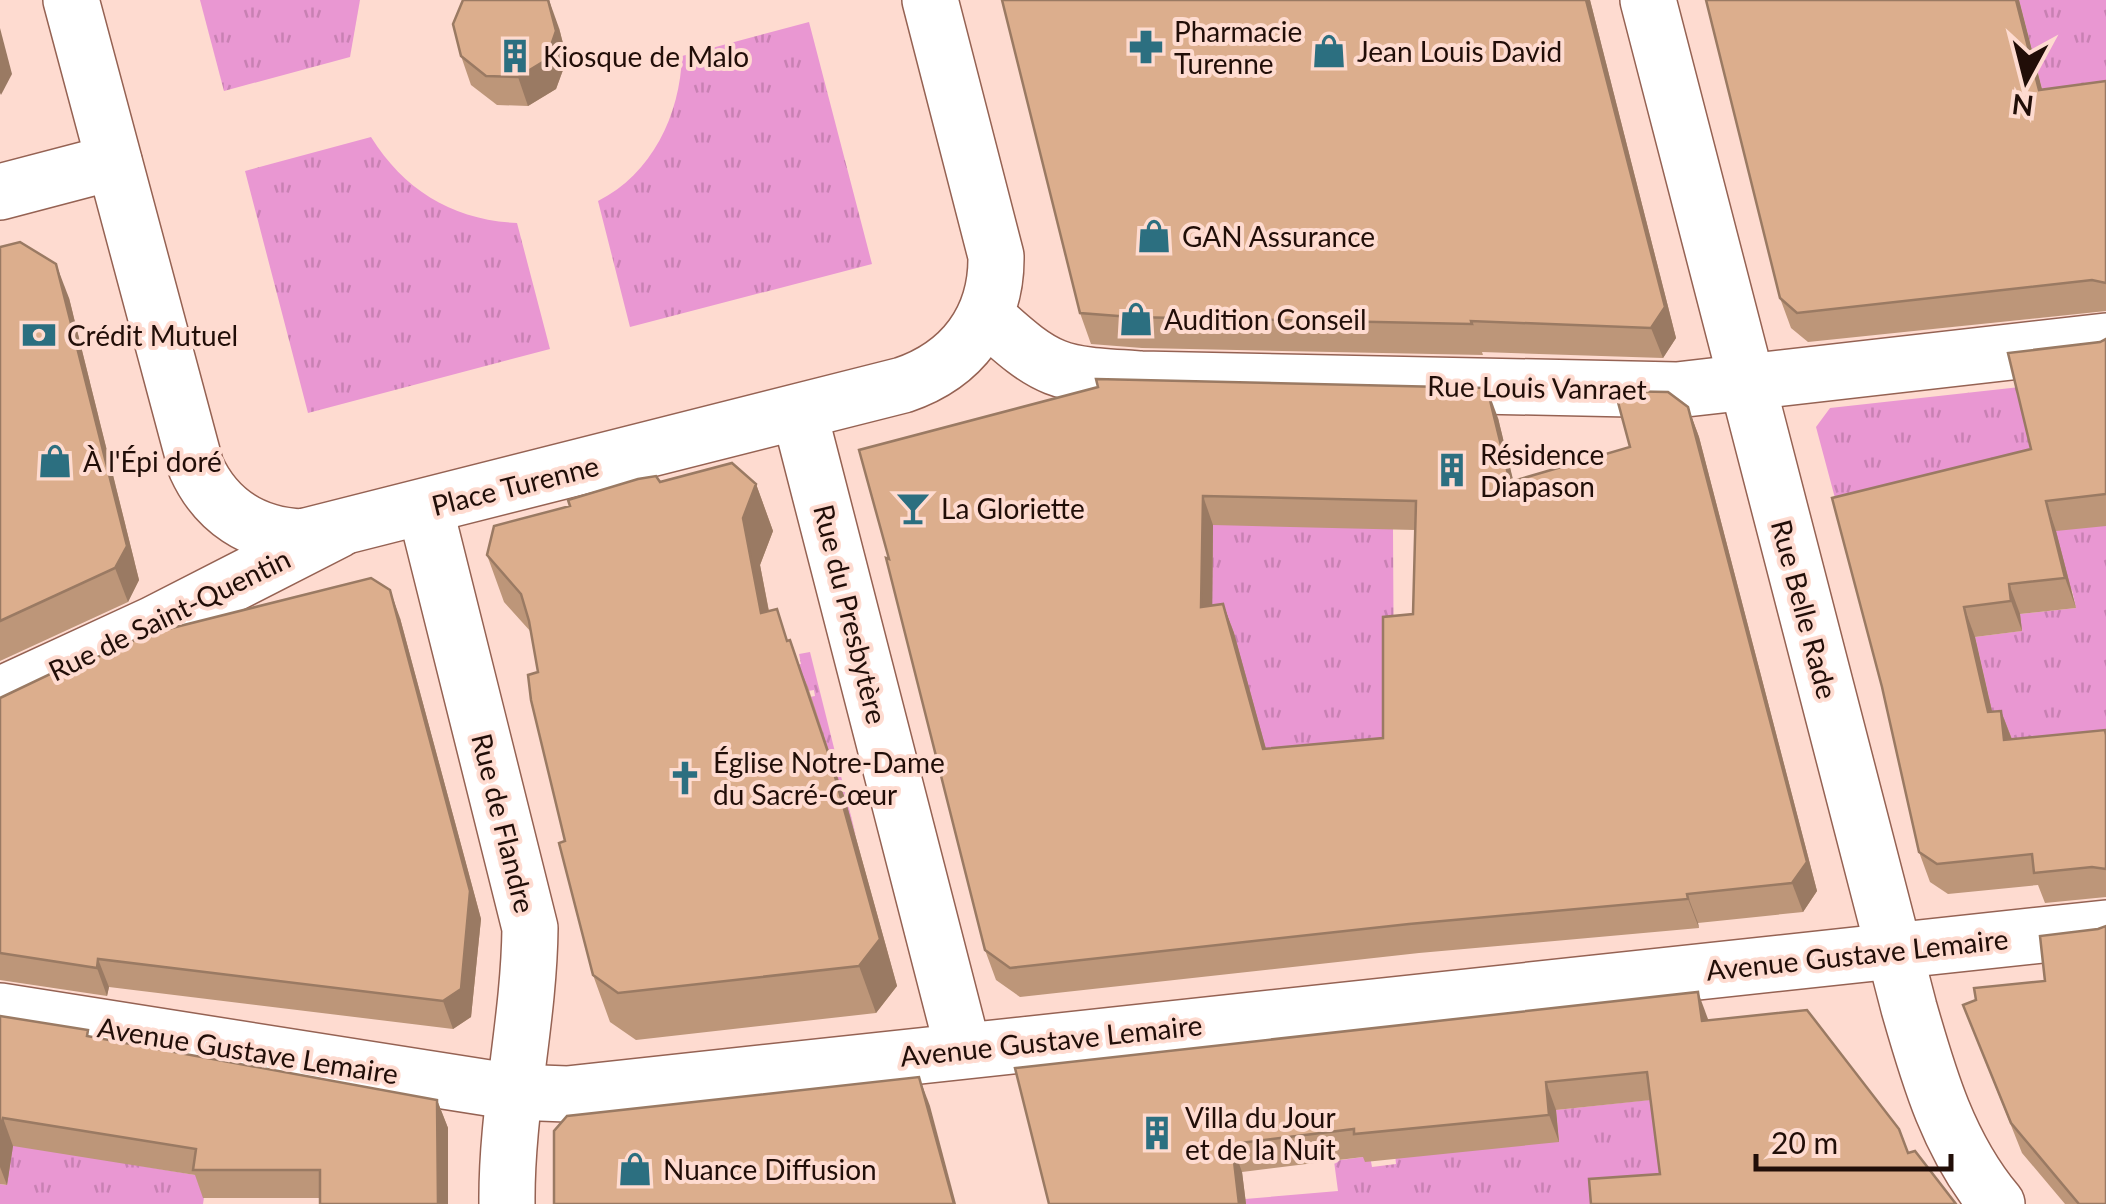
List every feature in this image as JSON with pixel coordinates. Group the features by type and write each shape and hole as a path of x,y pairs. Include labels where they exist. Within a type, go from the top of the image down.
{"street":[{"name":"Place Turenne","path":"71,0 188,446 203,482 221,505 260,530 302,537 904,385 932,374 968,344 986,316 996,256 930,0"},
{"name":"Rue Belle Rade","path":"1648,0 1909,1008 1938,1102 1959,1147 1997,1204"},
{"path":"0,192 114,162"},
{"name":"Rue Louis Vanraet","path":"986,316 1024,352 1052,368 1077,376 1677,390 2106,341"},
{"name":"Rue du Presbytère","path":"799,412 963,1049"},
{"name":"Rue de Flandre","path":"425,508 530,928 526,997 507,1144 507,1204"},
{"name":"Rue de Saint-Quentin","path":"0,695 170,616 338,530"},
{"name":"Avenue Gustave Lemaire","path":"0,1011 514,1092 599,1092 963,1049 2106,928"}],"green space":[{"path":"200,0 360,0 350,57 224,91"},
{"path":"2019,0 2106,0 2106,112 2050,120"},
{"path":"809,22 872,264 630,327 598,201 634,175 660,140 676,100 682,56"},
{"path":"371,137 399,173 433,199 472,216 517,223 550,349 308,413 245,171"},
{"path":"2020,387 2106,526 2106,760 1964,745 1989,698 1975,637 2021,631 2020,614 2076,608 2072,590 1843,528 1816,427 1830,408"},
{"path":"1215,418 1393,529 1394,710 1402,793 1265,779 1037,622"},
{"path":"810,652 856,836 810,697 815,696 814,690 808,691 798,665 799,654"},
{"path":"1657,1099 1719,1118 1633,1204 1246,1204 1245,1199 1338,1191 1334,1161 1370,1156 1372,1167 1396,1164 1395,1153 1559,1141 1556,1110"},
{"path":"13,1144 207,1177 203,1204 0,1204 0,1184 6,1185"}],"building":[{"name":"Kiosque de Malo","path":"463,0 548,0 556,31 546,60 518,77 486,76 461,56 453,24"},
{"path":"1002,0 1586,0 1665,307 1651,328 1080,313"},
{"path":"1706,0 2016,0 2039,90 2106,81 2106,283 2092,280 1797,313 1780,298"},
{"path":"20,242 56,264 127,546 115,568 0,621 0,247"},
{"path":"2106,339 2106,494 2046,501 2065,578 2009,584 2011,601 1964,607 1988,712 2001,711 2004,740 2105,730 2106,869 2034,873 2032,854 1937,864 1919,852 1882,687 1832,498 2031,449 2008,353"},
{"path":"1096,379 1487,388 1510,482 1630,447 1615,391 1668,392 1688,407 1807,862 1792,883 1687,894 1688,899 1409,924 1010,968 985,950 859,450 1098,387","holes":["1203,496 1416,501 1413,614 1383,617 1383,738 1263,749 1223,604 1201,607"]},
{"name":"Église Notre-Dame du Sacré-Cœur","path":"732,463 756,484 743,518 761,613 777,609 787,641 790,640 829,755 880,939 859,966 618,993 593,975 559,843 565,841 531,700 528,675 538,672 521,594 487,555 494,526 570,506 568,500 638,479 656,476 660,482"},
{"path":"371,578 390,590 470,891 461,989 443,1001 98,959 97,968 0,953 0,698 71,664 67,671 148,634"},
{"path":"2106,926 2106,1204 2079,1204 2011,1123 1963,1005 1976,1000 1974,988 2045,981 2040,936"},
{"path":"1698,992 1702,1021 1807,1010 1899,1129 1908,1153 1915,1151 1956,1204 1591,1204 1589,1179 1660,1174 1647,1072 1546,1082 1549,1115 1354,1134 1354,1129 1232,1144 1239,1204 1049,1204 1015,1068"},
{"path":"0,1016 88,1030 87,1036 437,1100 438,1204 320,1204 320,1170 193,1170 196,1149 3,1118 0,1134"},
{"path":"919,1077 954,1204 554,1204 554,1131 567,1116"}],"place":[{"name":"Pharmacie Turenne","path":"1146,47"},
{"name":"Jean Louis David","path":"1329,51"},
{"name":"Kiosque de Malo","path":"515,56"},
{"name":"GAN Assurance","path":"1154,236"},
{"name":"Audition Conseil","path":"1136,319"},
{"name":"Crédit Mutuel","path":"39,335"},
{"name":"À l'Épi doré","path":"55,461"},
{"name":"Résidence Diapason","path":"1452,470"},
{"name":"La Gloriette","path":"913,508"},
{"name":"Église Notre-Dame du Sacré-Cœur","path":"685,778"},
{"name":"Villa du Jour et de la Nuit","path":"1157,1133"},
{"name":"Nuance Diffusion","path":"635,1169"}]}
